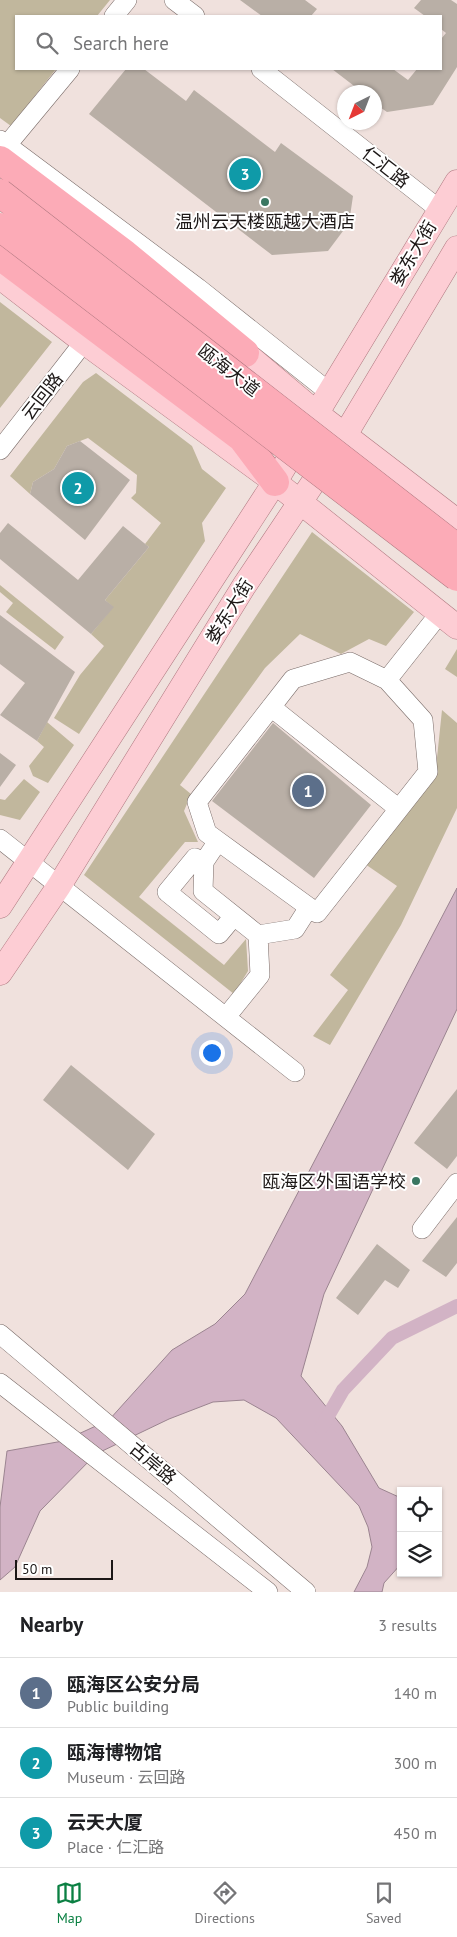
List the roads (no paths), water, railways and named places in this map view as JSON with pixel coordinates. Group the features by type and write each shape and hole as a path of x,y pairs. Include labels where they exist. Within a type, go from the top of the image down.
{"highway":[{"path":"2,149 244,353"},
{"name":"瓯海大道","path":"0,193 457,548"},
{"name":"瓯海大道","path":"0,227 457,577"},
{"path":"0,256 242,438 275,482"}],"main road":[{"name":"瓯海大道","path":"0,176 186,319 244,353 316,413 457,521"},
{"name":"娄东大街","path":"0,906 275,482 457,182"},
{"name":"娄东大街","path":"0,973 60,886 244,586 345,435 457,248"},
{"path":"0,277 84,342 275,482 449,620"}],"street":[{"path":"115,15 127,0"},
{"path":"174,0 194,15"},
{"path":"69,70 2,149 198,288 329,392"},
{"name":"仁汇路","path":"262,70 440,210"},
{"name":"云回路","path":"0,450 84,342"},
{"path":"388,680 449,620"},
{"path":"350,662 388,680 423,720 428,772 318,913 207,833 197,802 293,679 350,662"},
{"path":"271,707 399,809"},
{"path":"0,839 295,1072"},
{"path":"218,841 204,862 202,891 258,935 295,929 310,907"},
{"path":"204,862 195,858 167,892 219,934 234,916"},
{"path":"226,1017 260,975 258,935"},
{"path":"422,1229 457,1183"},
{"name":"古岸路","path":"0,1334 306,1592"},
{"name":"古岸路","path":"0,1383 268,1592"}],"waterway":[{"path":"321,1428 343,1390 392,1338 457,1306"}],"place":[{"name":"云天大厦","path":"245,174"},
{"name":"温州云天楼瓯越大酒店","path":"265,202"},
{"name":"瓯海博物馆","path":"78,488"},
{"name":"瓯海区公安分局","path":"308,791"},
{"name":"瓯海区外国语学校","path":"416,1181"}]}
